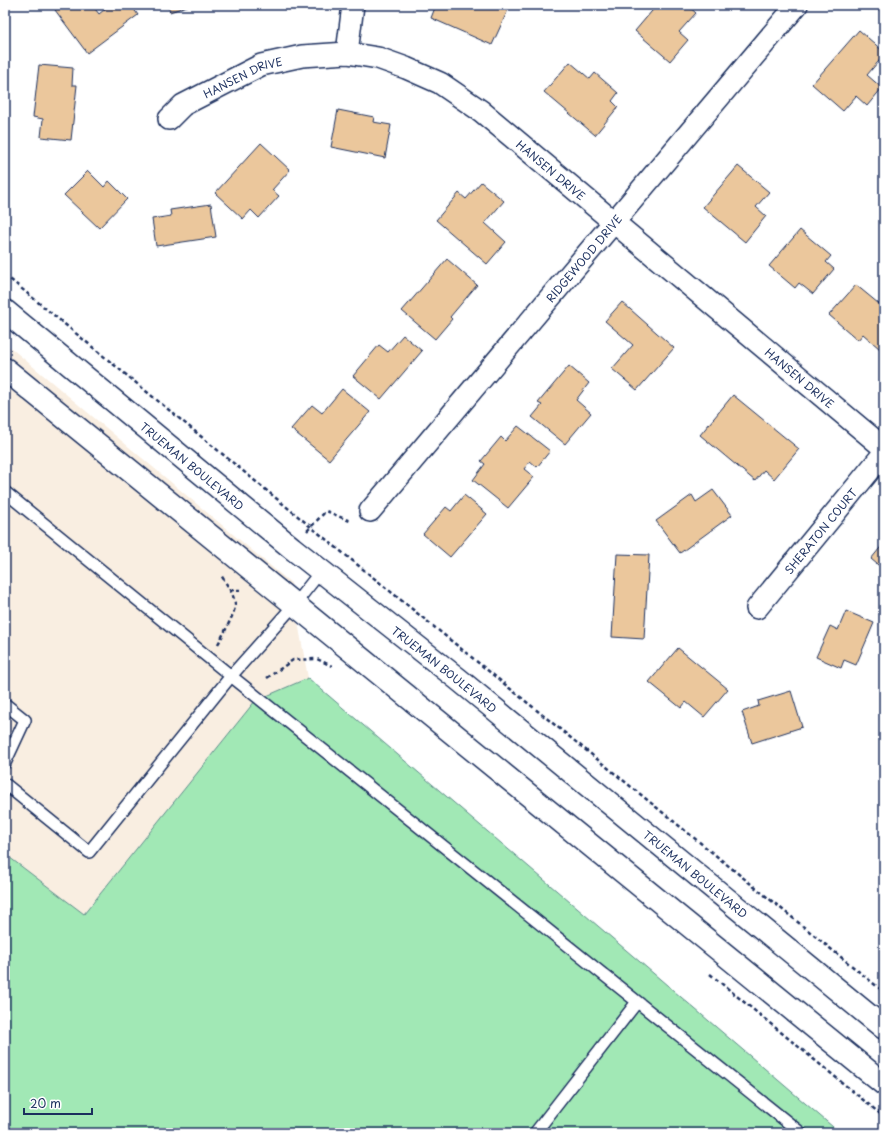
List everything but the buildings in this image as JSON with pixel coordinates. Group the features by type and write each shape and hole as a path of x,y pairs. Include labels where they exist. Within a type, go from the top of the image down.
{"main road":[{"name":"TRUEMAN BOULEVARD","path":"5,311 320,571 464,684 884,1028"},
{"path":"5,369 884,1084"}],"street":[{"path":"347,53 353,5"},
{"name":"RIDGEWOOD DRIVE","path":"370,511 612,222 797,5"},
{"name":"HANSEN DRIVE","path":"169,119 183,105 261,65 302,56 347,53 378,58 440,83 481,111 884,448"},
{"name":"SHERATON COURT","path":"757,608 884,453"}],"lane":[{"path":"5,492 231,676 801,1133"},
{"path":"5,784 90,852 231,676 294,605 320,571"},
{"path":"5,704 25,720 5,763"},
{"path":"535,1133 637,1002"}],"path":[{"path":"5,276 884,992"},
{"path":"292,548 326,511 351,521 370,511"},
{"path":"210,659 226,630 236,606 230,590 220,573"},
{"path":"230,590 246,591"},
{"path":"316,652 317,659"},
{"path":"267,678 293,660 317,659 336,667"},
{"path":"707,972 884,1117"}],"shaded area":[{"path":"5,343 291,583 308,678 255,701 83,915 5,854"}],"green space":[{"path":"308,678 840,1133 5,1133 5,854 84,914 255,701"}]}
